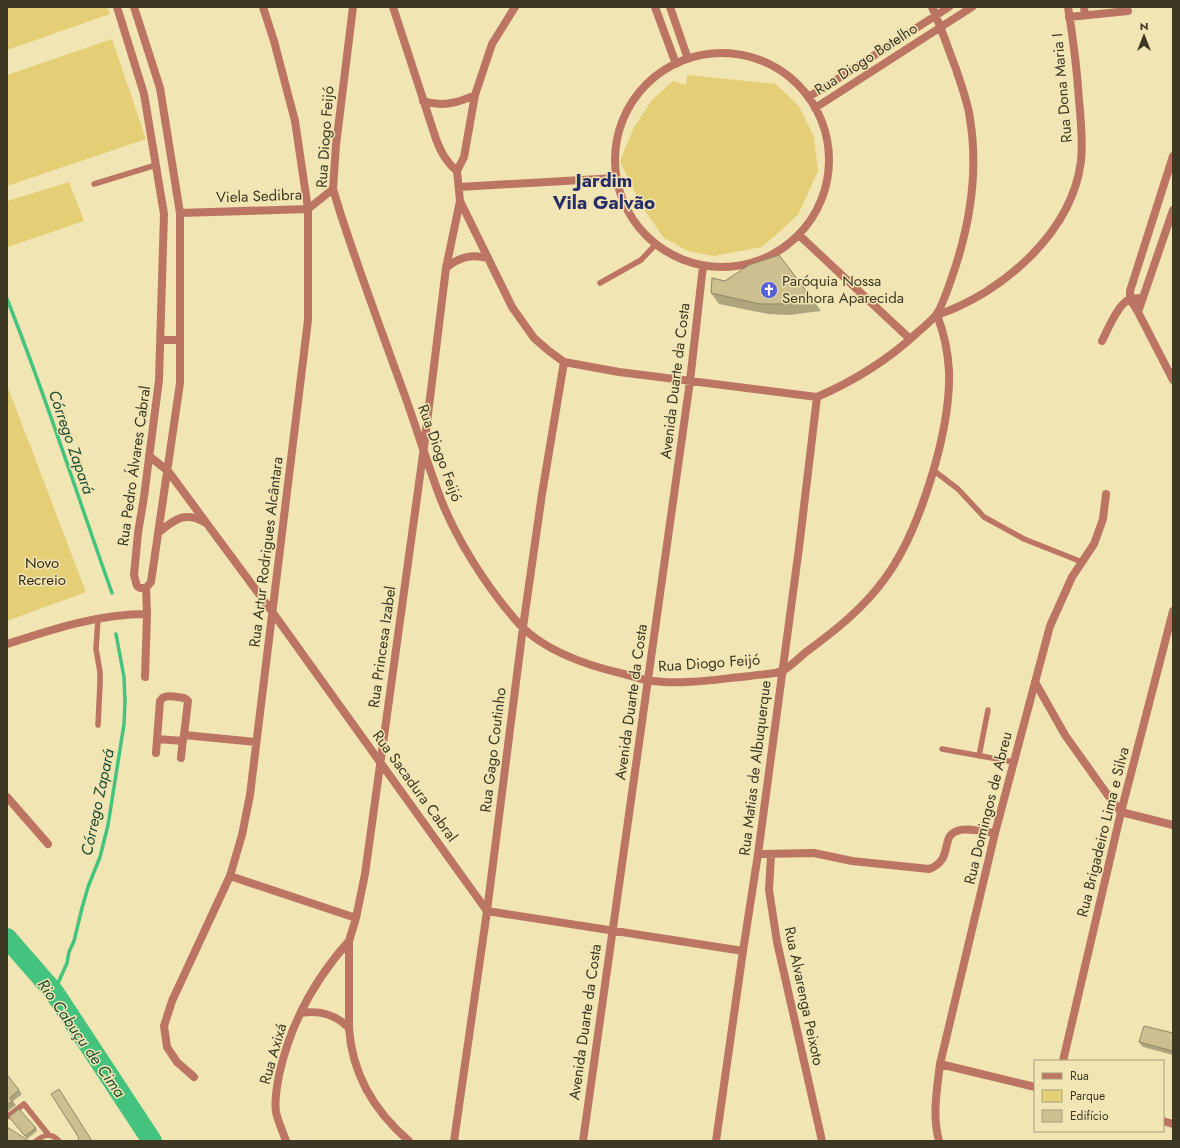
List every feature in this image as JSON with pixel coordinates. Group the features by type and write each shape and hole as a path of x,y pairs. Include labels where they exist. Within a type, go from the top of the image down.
{"street":[{"name":"Rua Pedro Álvares Cabral","path":"117,7 144,94 164,214 159,380 138,533 134,575 137,586 140,588 146,588"},
{"path":"134,7 160,88 180,213 180,383 151,582 146,588 147,614 145,677"},
{"name":"Rua Artur Rodrigues Alcântara","path":"194,1077 177,1062 168,1047 164,1026 172,1001 230,876 242,835 250,795 308,320 308,209 294,121 274,41 263,7"},
{"name":"Rua Diogo Feijó","path":"352,7 338,124 333,189 350,243 424,447 437,491 451,523 471,559 494,592 523,627 549,647 574,659 607,670 648,680 681,682 781,672"},
{"path":"393,7 423,101 442,154 448,164 457,172"},
{"name":"Rua Princesa Izabel","path":"409,1141 397,1131 366,1090 359,1076 354,1060 349,1028 349,941 356,918 365,874 424,447 446,268 460,201 457,172 464,157 475,95 492,44 515,7"},
{"path":"655,7 676,64"},
{"path":"670,7 688,59"},
{"path":"460,201 509,301 523,323 534,338 548,351 564,362 612,371 817,397 862,375 884,360 937,315 950,284 960,252 970,211 973,175 974,158 970,118 962,87 932,7"},
{"name":"Rua Diogo Botelho","path":"808,97 949,7"},
{"name":"Rua Diogo Botelho","path":"815,108 972,7"},
{"name":"Rua Dona Maria I","path":"937,315 971,301 1004,280 1038,248 1053,229 1066,207 1075,184 1081,161 1082,132 1076,65 1068,7"},
{"path":"1069,17 1084,11 1128,11"},
{"path":"714,54 741,55 767,63 790,78 808,97 815,108 827,140 828,174 819,207 799,235 771,256 738,266 703,266 672,255 655,245 646,236 626,209 616,178 615,150 621,123 634,99 653,78 676,64 688,59 714,54"},
{"path":"423,101 436,104 450,104 463,101 475,95"},
{"path":"1173,156 1130,291 1130,299 1173,380"},
{"path":"459,188 616,178"},
{"name":"Viela Sedibra","path":"180,213 308,209 333,189"},
{"path":"1138,312 1173,210"},
{"path":"799,235 910,339"},
{"path":"446,268 452,263 466,257 473,256 488,258"},
{"name":"Avenida Duarte da Costa","path":"583,1141 690,381 703,266"},
{"path":"1102,341 1120,308 1130,299 1143,298"},
{"path":"781,672 841,626 862,606 886,577 904,546 920,508 933,470 945,419 949,386 947,349 937,315"},
{"path":"161,340 180,340"},
{"name":"Rua Gago Coutinho","path":"454,1141 487,911 523,627 542,494 564,362"},
{"name":"Rua Matias de Albuquerque","path":"716,1141 758,854 781,672 799,548 817,397"},
{"name":"Rua Sacadura Cabral","path":"149,456 168,471 206,522 487,911"},
{"name":"Rua Domingos de Abreu","path":"939,1141 935,1101 940,1064 995,833 1050,626 1072,577 1094,544 1103,519 1106,494"},
{"path":"159,532 177,519 188,516 198,518 206,522"},
{"name":"Rua Brigadeiro Lima e Silva","path":"1063,1060 1121,812 1173,611"},
{"path":"7,644 63,626 98,618 147,614"},
{"path":"1035,682 1065,735 1121,812 1173,825"},
{"path":"156,754 160,701 166,696 184,698 188,701 181,758"},
{"path":"157,739 183,738 256,742"},
{"path":"7,797 48,844"},
{"path":"758,854 771,855 814,853 852,861 929,869 940,864 949,836 955,831 962,830 995,833"},
{"name":"Rua Alvarenga Peixoto","path":"771,855 769,890 777,942 822,1141"},
{"path":"230,876 356,918"},
{"path":"487,911 743,951"},
{"name":"Rua Axixá","path":"286,1141 276,1111 276,1094 288,1040 300,1013 315,987 335,956 349,941"},
{"path":"300,1013 322,1012 334,1016 349,1028"},
{"path":"940,1064 1034,1087"}],"lane":[{"path":"94,184 156,165"},
{"path":"600,283 640,260 655,245"},
{"path":"933,470 958,489 984,517 1024,540 1082,562"},
{"path":"98,618 96,648 100,672 100,683 98,725"},
{"path":"979,756 988,710"},
{"path":"942,749 1014,762"},
{"path":"7,1118 24,1104 48,1134 55,1137 59,1141"},
{"path":"36,1141 48,1134"}],"green space":[{"path":"7,7 107,7 110,14 7,50"},
{"path":"112,39 146,139 7,186 7,75"},
{"path":"687,75 776,84 799,106 814,137 818,171 798,215 762,247 714,256 688,251 664,238 647,214 620,161 634,127 652,100 673,81 686,85"},
{"path":"69,182 84,221 8,247 7,201"},
{"name":"Novo Recreio","path":"7,385 86,592 7,621"}],"building":[{"name":"Paróquia Nossa Senhora Aparecida","path":"779,255 813,300 781,304 760,304 711,293 712,278 725,281 749,265"},
{"path":"1144,1026 1173,1033 1173,1051 1139,1042"},
{"path":"7,1076 19,1090 10,1098 13,1101 7,1105"},
{"path":"59,1089 92,1141 77,1141 79,1138 51,1094"},
{"path":"19,1109 36,1128 25,1136 9,1117"},
{"path":"7,1127 29,1141 7,1141"}],"waterway":[{"name":"Córrego Zapará","path":"7,299 48,409 112,593"},
{"name":"Córrego Zapará","path":"54,992 67,963 88,887 100,857 108,825 124,724 125,702 124,677 116,634"},
{"name":"Rio Cabuçu de Cima","path":"7,938 54,992 152,1141"}],"place":[{"name":"Paróquia Nossa Senhora Aparecida","path":"769,290"}],"district":[{"name":"Jardim Vila Galvão","path":"604,191"}]}
